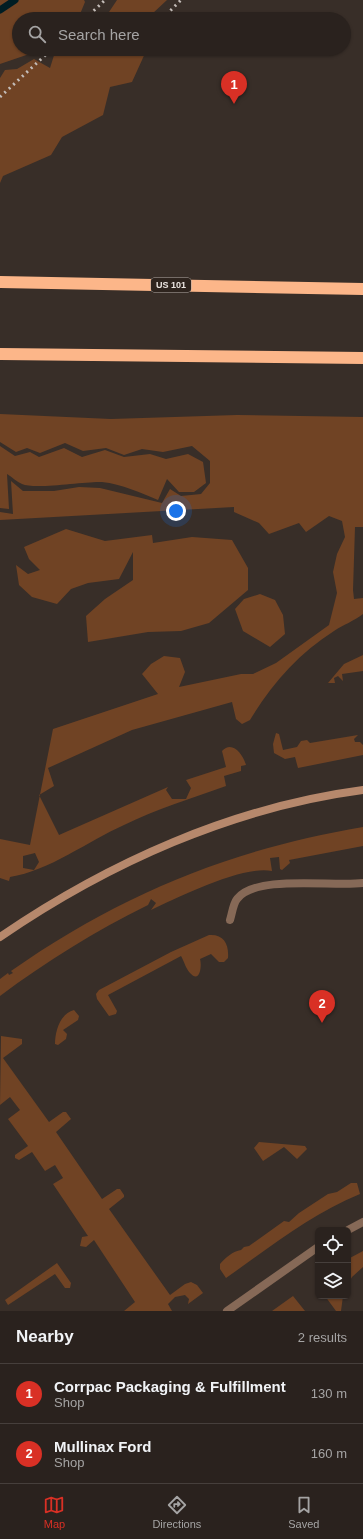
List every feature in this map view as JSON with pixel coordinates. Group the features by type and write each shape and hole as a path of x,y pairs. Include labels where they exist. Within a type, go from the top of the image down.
{"highway":[{"name":"US 101","path":"0,282 363,288"},
{"path":"0,354 363,359"}],"main road":[{"path":"0,937 74,890 121,865 184,838 271,810 315,799 363,790"}],"street":[{"path":"230,920 237,900 248,890 268,885 363,883"},
{"path":"351,1228 363,1222"},
{"path":"227,1311 315,1249"}],"shaded area":[{"path":"0,0 84,0 85,2 81,12 12,12 12,56 23,56 0,64"},
{"path":"117,0 167,0 154,12 109,12"},
{"path":"54,56 144,56 132,82 110,87 103,115 62,137 51,155 3,176 0,183 0,78 5,70 17,69 34,59 50,68"},
{"path":"0,414 111,419 237,415 363,417 363,527 355,527 353,590 354,599 363,598 363,614 337,629 309,649 267,694 250,720 242,724 236,719 232,702 132,730 48,768 54,786 40,794 53,729 158,694 142,674 151,664 164,656 180,658 185,672 179,687 241,674 253,674 276,663 329,625 337,593 333,572 337,554 345,537 342,521 329,516 306,532 299,523 269,534 259,523 234,512 234,507 0,520 0,512 13,514 11,481 23,491 54,491 79,487 100,488 162,503 170,489 181,496 201,494 210,483 210,461 192,446 163,452 142,449 124,455 106,448 83,451 65,443 40,453 27,448 16,452 0,442"},
{"path":"0,446 15,456 30,452 39,457 64,448 82,457 105,450 124,457 150,454 166,459 188,454 203,462 206,483 194,492 179,492 167,479 158,500 131,489 109,483 94,482 49,486 28,486 20,483 7,474 9,509 0,508"},
{"path":"66,529 105,541 152,535 153,543 192,537 232,540 248,568 248,590 209,623 181,631 148,632 88,642 86,616 105,599 133,580 133,552 119,579 88,583 71,589 57,604 32,597 19,585 16,565 28,574 40,570 29,559 24,547"},
{"path":"260,594 275,600 283,615 285,634 270,647 243,631 235,609 244,599"},
{"path":"363,655 363,671 342,674 343,681 338,676 334,678 335,683 328,683 344,664"},
{"path":"276,733 279,734 283,750 297,747 301,741 307,740 310,743 358,735 354,739 355,742 360,742 363,745 363,755 298,768 295,757 285,759 274,753 273,744"},
{"path":"230,747 237,750 245,761 246,765 241,766 241,771 224,776 226,786 136,819 39,869 10,877 9,881 0,878 0,839 30,845 40,796 59,835 168,787 166,790 172,799 186,799 191,788 186,780 226,767 222,751 226,748","holes":["35,853 39,862 34,870 23,868 23,856"]},
{"path":"363,827 363,846 289,860 290,863 282,870 280,869 279,857 270,858 272,871 260,870 228,877 194,890 151,910 156,903 151,899 148,905 109,925 72,947 0,996 0,979 8,973 9,975 13,973 11,971 52,944 94,919 136,897 179,878 268,848 315,836"},
{"path":"209,935 222,938 226,944 228,948 228,958 224,962 219,962 211,954 200,959 200,973 193,976 186,967 181,956 108,995 117,1011 116,1014 109,1016 97,999 96,994 99,990 171,952"},
{"path":"74,1010 79,1016 78,1020 63,1030 67,1034 66,1039 58,1045 55,1044 59,1024 65,1015"},
{"path":"1,1036 22,1039 22,1044 3,1058 49,1122 63,1112 66,1112 71,1119 56,1132 102,1199 117,1189 120,1189 124,1195 124,1197 109,1209 170,1295 185,1284 191,1282 197,1285 203,1293 188,1304 189,1299 185,1295 175,1297 168,1304 172,1311 124,1311 135,1302 94,1240 86,1247 80,1246 82,1237 88,1236 53,1184 63,1178 55,1165 45,1171 32,1152 19,1160 15,1158 15,1155 28,1146 8,1119 20,1110 10,1097 0,1105"},
{"path":"259,1142 305,1146 307,1149 297,1159 284,1147 263,1161 254,1148"},
{"path":"351,1183 357,1183 360,1194 307,1221 226,1278 220,1269 220,1264 229,1255 249,1246 284,1221 289,1222 299,1213 328,1194 337,1192"},
{"path":"363,1251 363,1267 351,1279 351,1263 351,1257"},
{"path":"57,1263 71,1283 70,1288 65,1288 55,1274 8,1305 5,1300"},
{"path":"293,1296 305,1311 272,1311"},
{"path":"327,1299 343,1299 341,1311 336,1311"}],"waterway":[{"path":"0,10 15,0"}],"railway":[{"path":"92,12 105,0"},
{"path":"169,12 181,0"},
{"path":"0,97 44,56"}],"place":[{"name":"Corrpac Packaging & Fulfillment","path":"234,104"},
{"name":"Mullinax Ford","path":"322,1023"}]}
